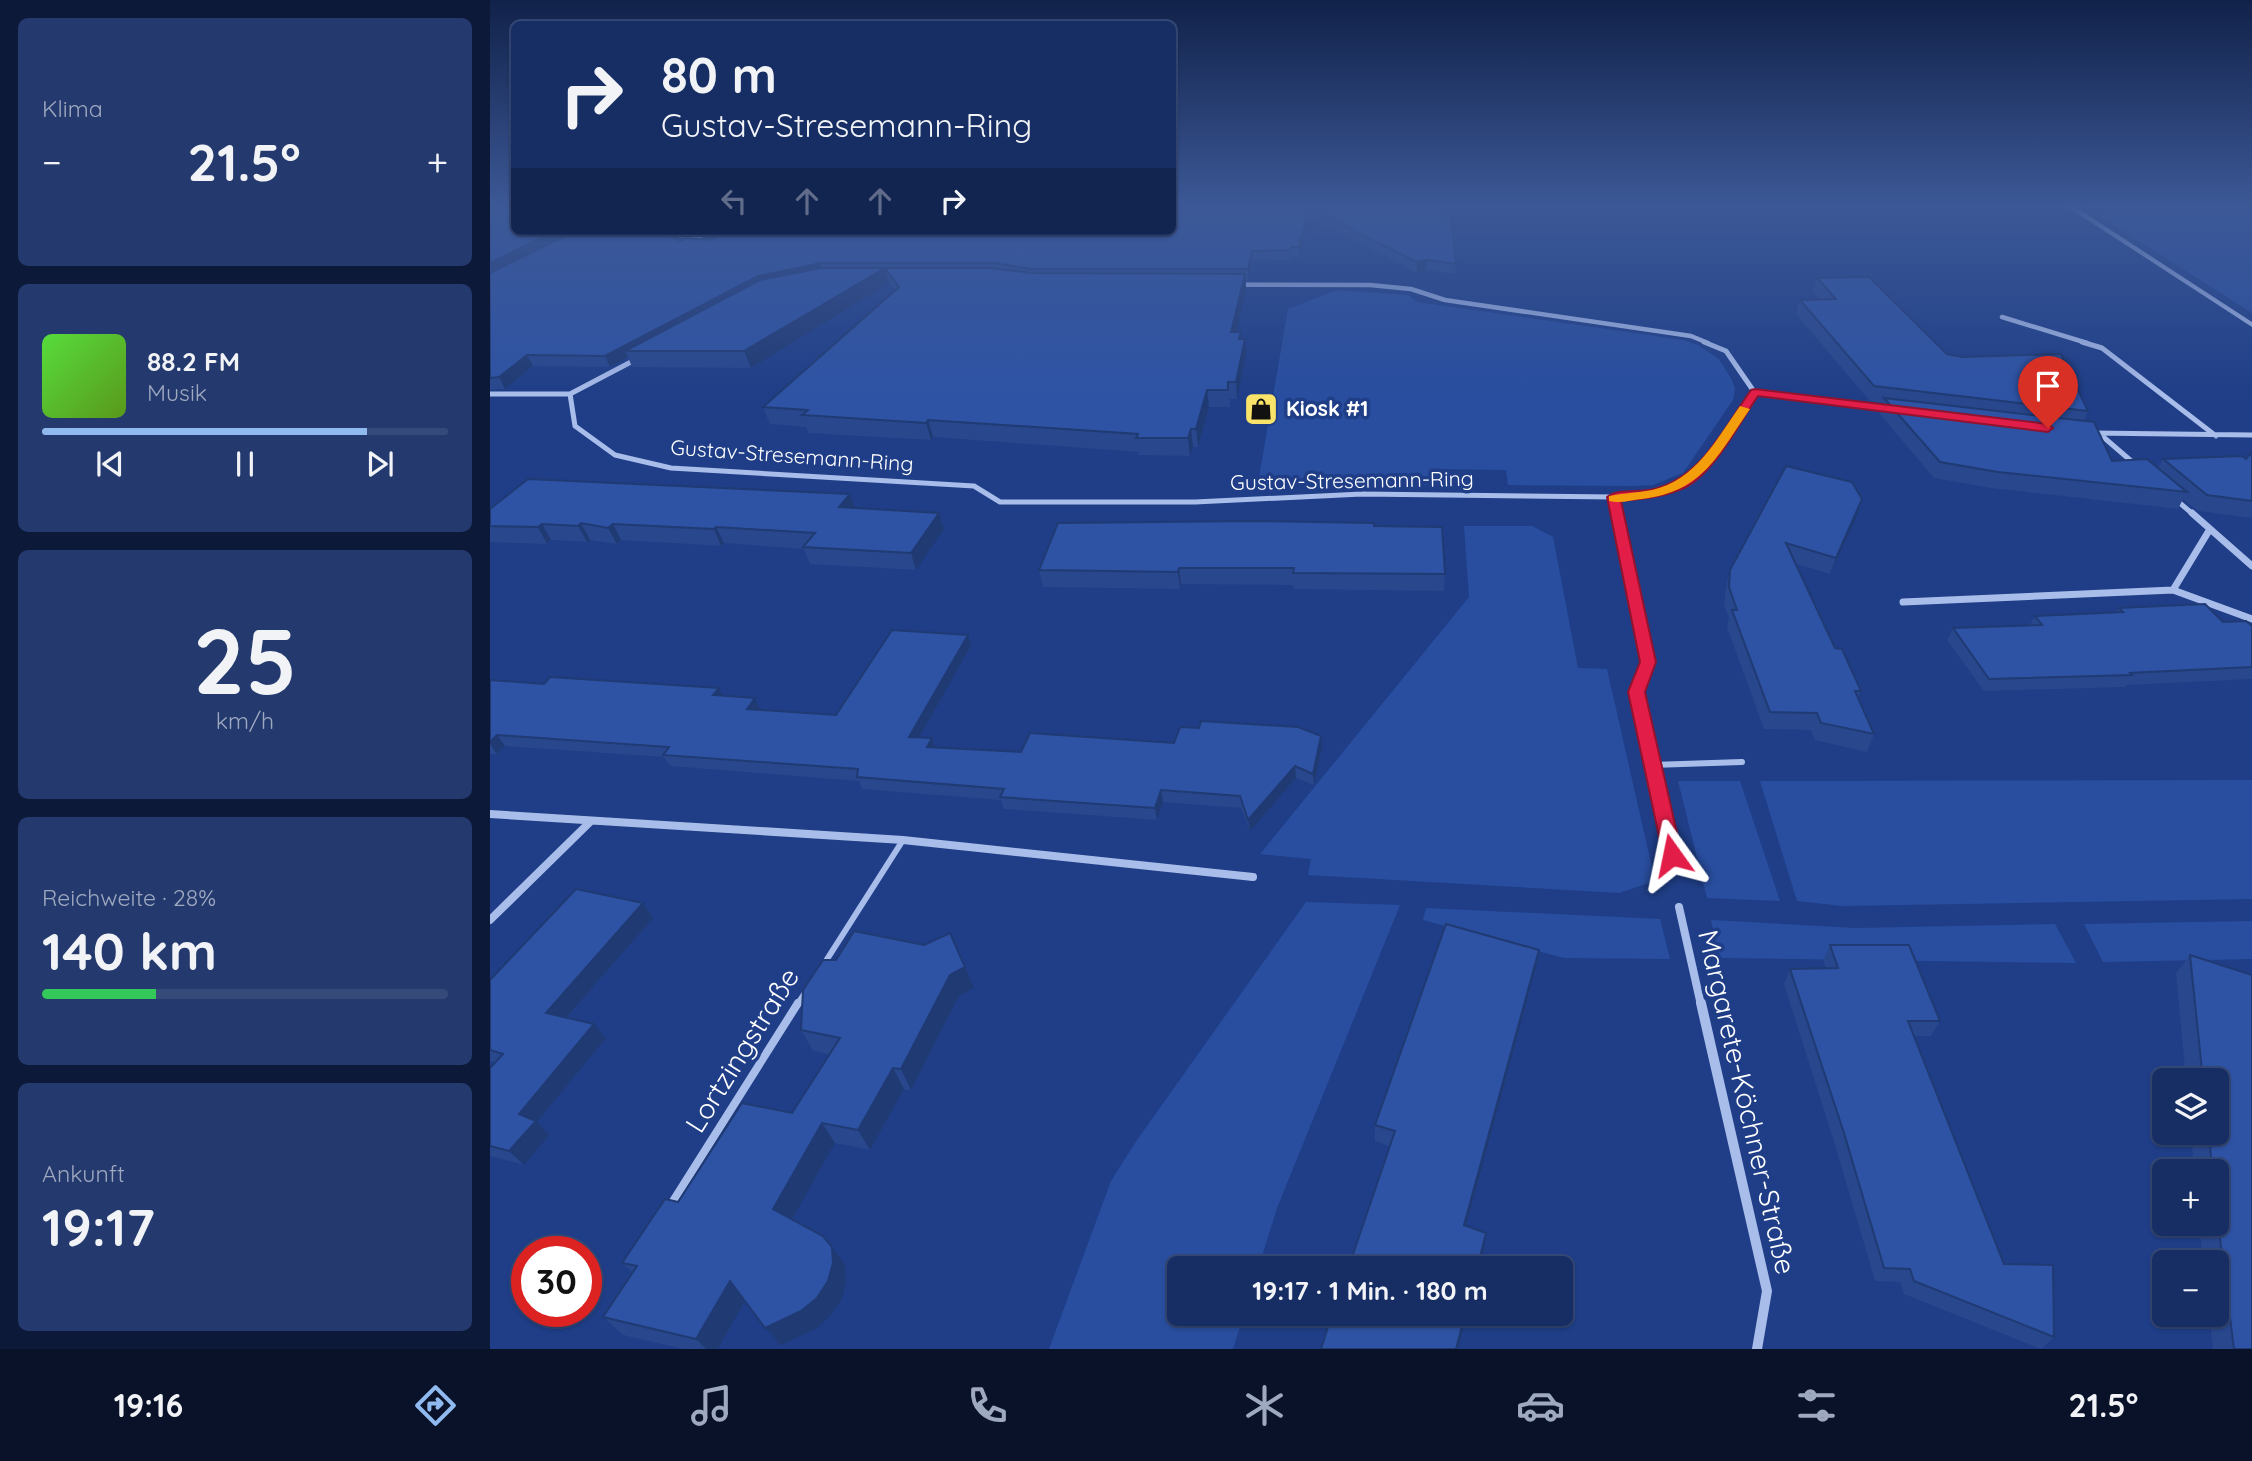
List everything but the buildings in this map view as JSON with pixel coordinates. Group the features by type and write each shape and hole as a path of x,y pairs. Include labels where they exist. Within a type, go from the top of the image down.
{"street":[{"path":"2166,269 2252,325"},
{"path":"490,394 570,394 764,292 825,278 995,278 1034,284 1370,285 1411,289 1445,300 1691,336 1726,351 1755,393 1893,410"},
{"path":"2002,317 2102,348 2216,437"},
{"name":"Gustav-Stresemann-Ring","path":"570,394 575,426 615,455 671,468 974,486 1000,502 1195,502 1363,494 1614,497 1655,494 1682,484 1702,469 1755,393"},
{"path":"2087,433 2216,437 2252,435"},
{"path":"2101,435 2140,469"},
{"path":"2170,495 2252,566"},
{"path":"1614,497 1648,662 1636,692 1672,855"},
{"path":"2173,590 2210,529"},
{"path":"1903,602 2173,590 2252,619"},
{"path":"490,814 902,840 1253,877"},
{"path":"490,919 591,821"},
{"name":"Margarete-Köchner-Straße","path":"1679,907 1767,1291 1757,1349"}],"lane":[{"path":"1652,765 1742,762"},
{"name":"Lortzingstraße","path":"821,968 902,840"},
{"name":"Lortzingstraße","path":"665,1213 813,980"}],"shaded area":[{"path":"2183,269 2252,269 2252,313"},
{"path":"1336,290 1408,295 1417,302 1683,340 1698,345 1719,359 1732,380 1735,389 1733,400 1683,473 1653,485 1508,485 1506,470 1441,469 1442,485 1258,483 1288,309"},
{"path":"1464,526 1532,526 1553,537 1578,668 1607,669 1655,881 1619,893 1308,875 1311,859 1260,854 1469,597"},
{"path":"2252,780 2252,899 1842,906 1797,901 1760,781"},
{"path":"1678,781 1740,781 1780,901 1707,898"},
{"path":"1306,902 1400,905 1277,1208 1262,1256 1167,1256 1167,1326 1240,1326 1233,1349 1049,1349 1111,1181 1137,1140"},
{"path":"1426,908 1660,919 1670,959 1564,958 1423,920"},
{"path":"1711,920 1854,928 2055,924 2076,963 1720,958"},
{"path":"2252,921 2252,959 2103,962 2084,924"}],"slow traffic":[{"path":"1614,499 1655,494 1682,484 1702,469 1744,409"}],"place":[{"name":"Kiosk #1","path":"1261,409"}],"route":[{"path":"1672,855 1636,692 1648,662 1614,497 1655,494 1682,484 1702,469 1755,393 2048,428"}]}
